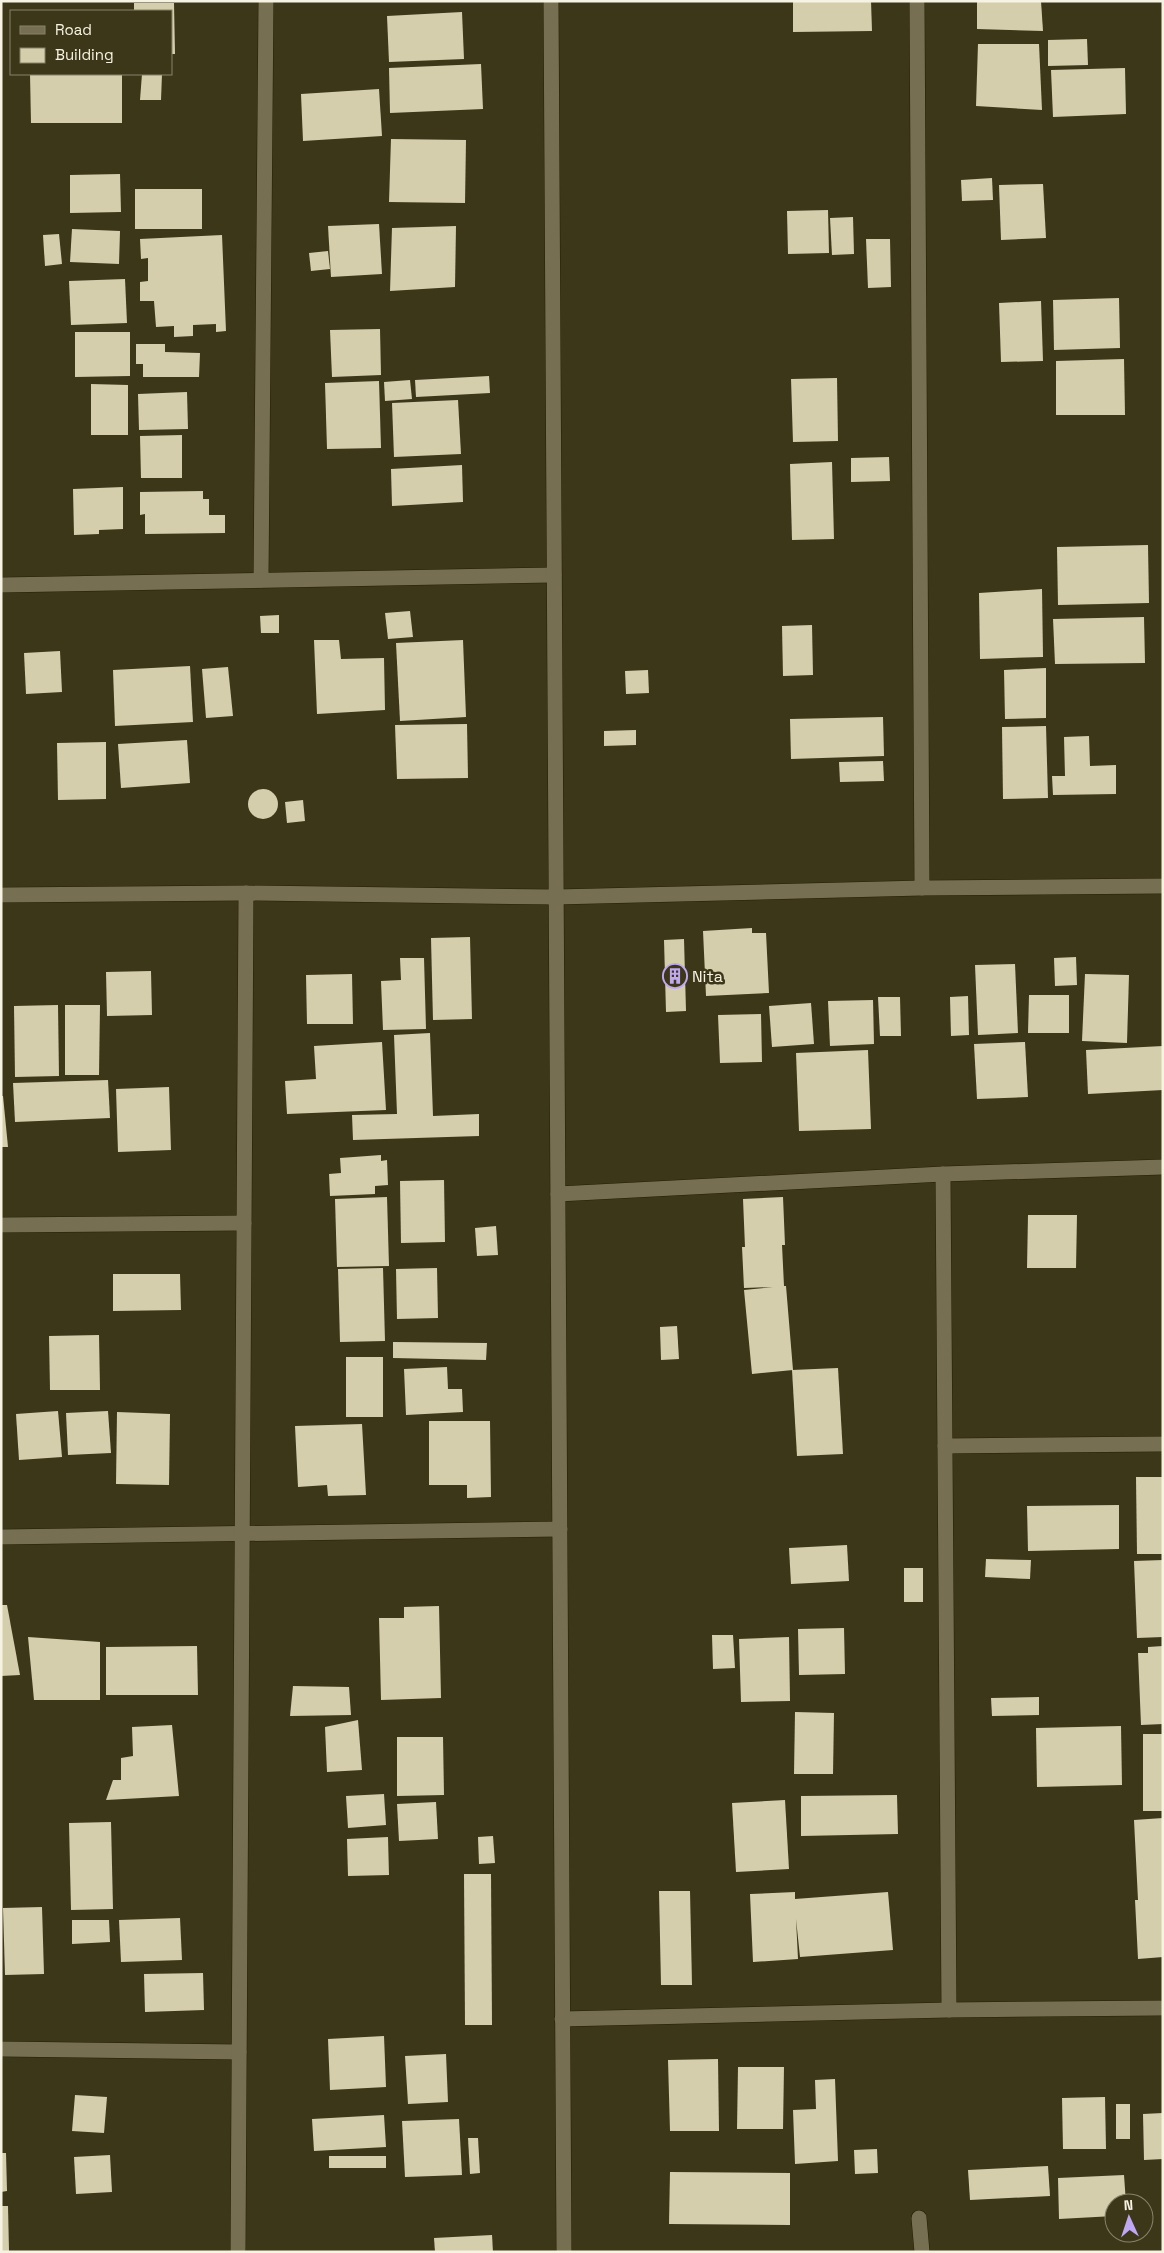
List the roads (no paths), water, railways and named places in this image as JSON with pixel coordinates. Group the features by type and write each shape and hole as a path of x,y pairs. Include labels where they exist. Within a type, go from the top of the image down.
{"street":[{"path":"261,580 266,1"},
{"path":"550,1 564,2252"},
{"path":"917,1 922,888"},
{"path":"1,585 554,575"},
{"path":"1,895 246,893 556,897 922,888 1163,886"},
{"path":"238,2252 246,893"},
{"path":"558,1194 943,1174 1163,1168"},
{"path":"943,1174 949,2010"},
{"path":"1,1225 244,1223"},
{"path":"945,1446 1163,1444"},
{"path":"1,1537 560,1529"},
{"path":"562,2019 949,2010 1163,2008"},
{"path":"1,2049 239,2052"},
{"path":"920,2218 922,2252"}],"place":[{"name":"Nita","path":"675,976"}]}
